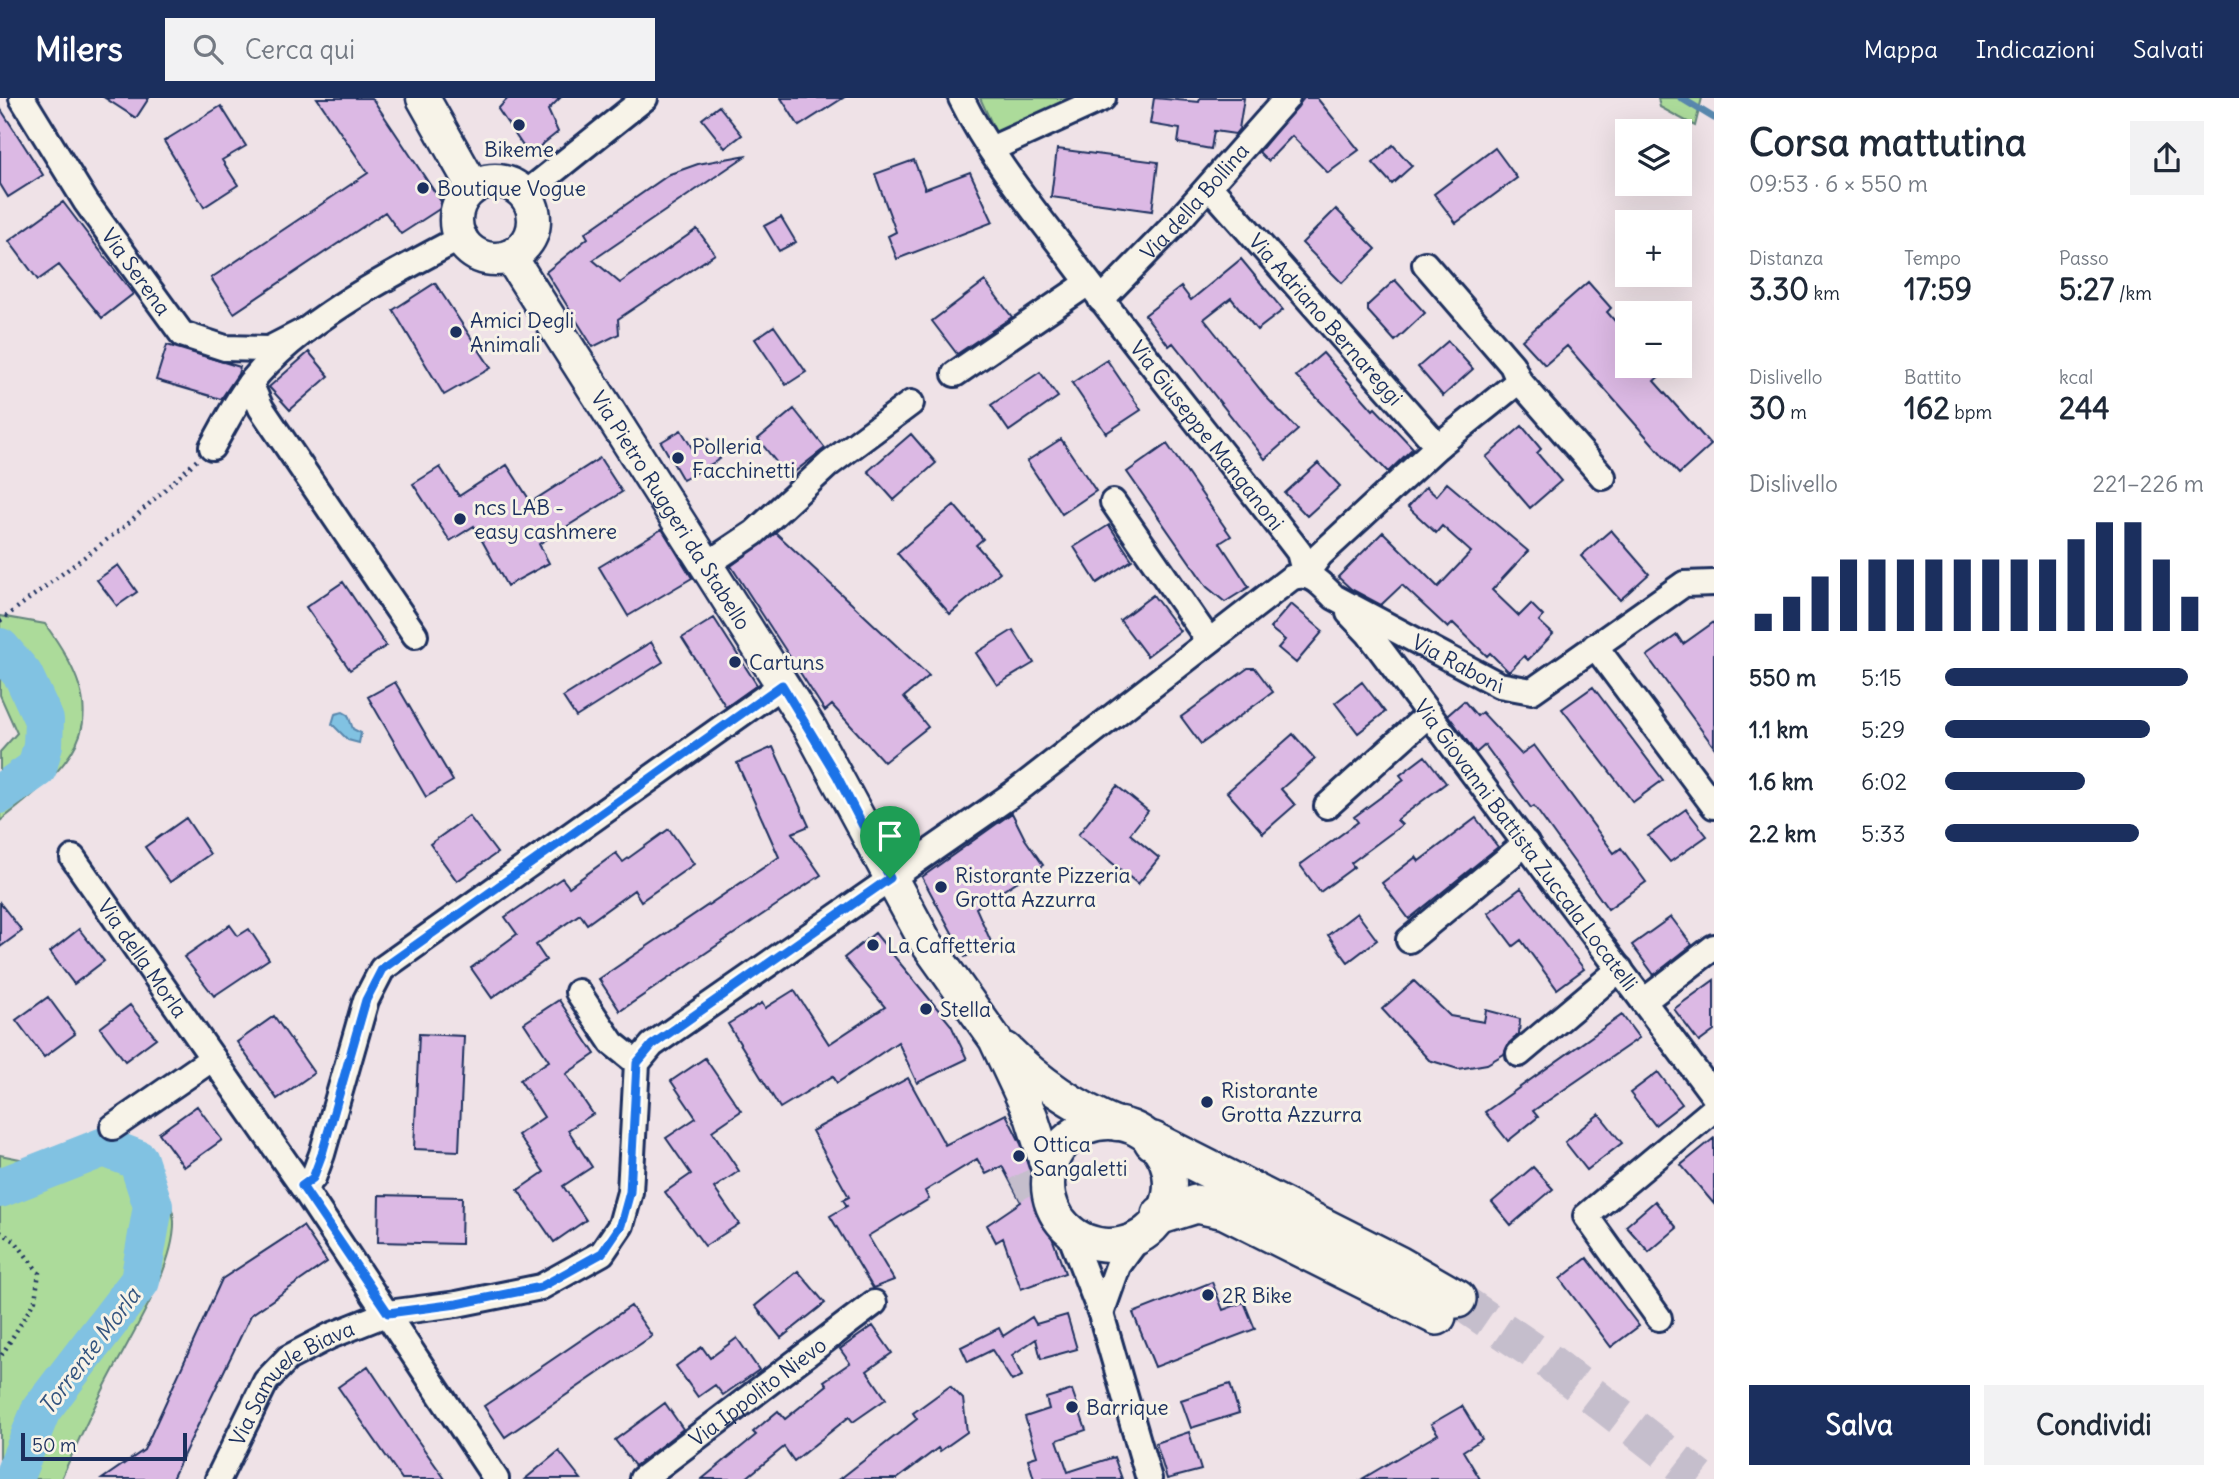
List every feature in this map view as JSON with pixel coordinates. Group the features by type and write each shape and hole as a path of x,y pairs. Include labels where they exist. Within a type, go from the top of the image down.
{"highway":[{"path":"1151,1226 1196,1204 1225,1210 1421,1306 1451,1310 1398,1265 1153,1142"}],"main road":[{"path":"423,98 473,187"},
{"path":"498,180 509,183 524,194 532,206 534,229 522,248 510,256 490,259 479,256 462,237 456,216 459,204 473,187 498,180"},
{"name":"Via Pietro Ruggeri da Stabello","path":"510,256 782,685 837,776 925,941 995,1039 1031,1116 1051,1204 1068,1229"},
{"path":"995,1039 1044,1082 1088,1111 1136,1130 1153,1142 1164,1158 1170,1177 1168,1197 1151,1226 1122,1243 1103,1245 1084,1239 1068,1229"},
{"path":"1044,1175 1069,1138 1086,1127 1117,1124"}],"street":[{"name":"Via Serena","path":"22,98 86,202 182,334 226,348 269,349 306,330"},
{"path":"524,194 645,98"},
{"name":"Via Giuseppe Manganoni","path":"961,98 991,149 1095,291 1182,398 1299,552 1305,575"},
{"path":"991,149 1103,98"},
{"name":"Via della Bollina","path":"955,374 1095,291 1177,222 1287,98"},
{"name":"Via Adriano Bernareggi","path":"1215,193 1438,446"},
{"path":"212,447 250,383 306,330 372,287 462,237"},
{"path":"1425,264 1512,365 1519,381 1603,477"},
{"path":"578,992 612,1043 637,1063 652,1045 1014,793 1291,579 1305,575 1320,555 1438,446 1519,381"},
{"path":"250,383 261,408 415,635"},
{"path":"706,565 754,533 829,464 911,403"},
{"path":"1113,502 1209,641"},
{"name":"Via Raboni","path":"1305,575 1315,579 1334,597 1499,685 1532,691 1684,584 1714,583"},
{"name":"Via Giovanni Battista Zuccala Locatelli","path":"1334,597 1369,634 1714,1096"},
{"path":"1595,646 1714,806"},
{"path":"302,1186 313,1178 322,1154 366,1000 382,969 782,685"},
{"path":"1327,806 1429,714"},
{"path":"1409,940 1526,843"},
{"name":"Via della Morla","path":"73,858 302,1186 496,1479"},
{"path":"1644,1001 1714,947"},
{"path":"1519,1055 1620,969"},
{"path":"113,1128 213,1058"},
{"name":"Via Samuele Biava","path":"218,1479 266,1381 288,1358 330,1336 388,1313 457,1304 541,1287 602,1253 621,1225 630,1192 637,1063"},
{"path":"1659,1318 1586,1216 1714,1108"},
{"path":"1101,1314 1118,1266 1151,1226"},
{"name":"Via Pietro Ruggeri da Stabello","path":"1068,1229 1101,1314 1149,1479"},
{"name":"Via Ippolito Nievo","path":"642,1479 874,1303"}],"path":[{"path":"0,621 125,526 212,447"},
{"path":"0,1233 15,1241 39,1273 36,1300 0,1358"}],"green space":[{"path":"980,98 1078,98 998,137"},
{"path":"1658,98 1702,98 1695,126 1692,124 1692,119 1682,119 1660,107"},
{"path":"0,616 45,624 67,657 79,686 84,711 80,734 70,755 29,798 0,821 0,752 17,733 0,695"},
{"path":"89,1145 111,1146 130,1151 154,1170 172,1211 172,1240 158,1285 96,1403 61,1479 25,1479 0,1459 0,1155 25,1160"}],"water":[{"path":"343,712 348,715 353,729 361,733 359,743 348,740 332,724 335,714"}],"building":[{"path":"105,98 149,98 136,118"},
{"path":"317,98 372,98 444,206 401,234 385,212 234,313 211,278 368,173"},
{"path":"508,98 560,98 548,110 558,132 529,155 498,109"},
{"path":"781,98 843,98 799,126"},
{"path":"1154,98 1199,102 1200,98 1244,98 1239,129 1235,134 1214,131 1211,149 1178,143 1180,129 1150,124"},
{"path":"1304,98 1317,98 1359,150 1328,173 1292,136 1268,161 1259,152"},
{"path":"221,106 246,146 222,160 238,185 204,207 164,141"},
{"path":"719,106 742,135 725,148 702,119"},
{"path":"0,108 43,175 8,197 0,184"},
{"path":"1393,145 1412,166 1392,184 1373,163"},
{"path":"1495,148 1517,178 1456,223 1434,194"},
{"path":"1057,149 1158,162 1152,211 1051,197"},
{"path":"747,155 593,260 620,283 697,229 715,254 618,319 619,334 593,347 546,272 588,238 585,233 670,174 698,164"},
{"path":"914,160 925,189 970,172 993,222 897,259 888,236 896,232 875,174"},
{"path":"63,202 133,294 102,318 59,265 38,280 9,241"},
{"path":"1336,209 1376,249 1342,283 1302,243"},
{"path":"781,217 796,242 779,251 764,226"},
{"path":"1241,259 1283,310 1257,330 1231,298 1204,319 1267,398 1298,430 1265,459 1173,343 1169,346 1145,315 1181,287 1191,300"},
{"path":"1395,280 1425,313 1395,341 1368,311 1368,305"},
{"path":"985,281 1012,317 957,354 932,321"},
{"path":"1588,282 1611,308 1607,312 1615,321 1615,378 1657,378 1654,381 1711,445 1679,474 1567,346 1545,365 1522,340"},
{"path":"435,283 491,368 444,395 393,310"},
{"path":"774,326 806,372 786,385 755,339"},
{"path":"1448,341 1473,369 1443,396 1418,367"},
{"path":"167,345 240,367 238,374 221,399 156,380"},
{"path":"309,352 329,376 290,410 269,387"},
{"path":"1323,353 1373,410 1375,408 1413,448 1388,472 1296,376"},
{"path":"1107,360 1141,410 1106,433 1072,383"},
{"path":"1040,372 1058,397 1009,431 991,405"},
{"path":"794,409 825,448 788,477 758,439"},
{"path":"1522,426 1541,449 1537,453 1561,481 1530,508 1486,457"},
{"path":"681,430 692,448 708,439 720,459 683,480 661,442"},
{"path":"911,434 936,463 894,500 868,471"},
{"path":"1061,439 1096,491 1062,514 1027,461"},
{"path":"1167,444 1231,536 1220,543 1249,587 1225,602 1207,587 1127,472"},
{"path":"600,458 622,492 539,544 549,563 507,586 474,526 450,541 413,484 440,467 459,496 507,465 531,502"},
{"path":"1318,463 1340,486 1307,516 1285,493"},
{"path":"1447,483 1528,551 1492,590 1519,616 1531,604 1543,616 1539,621 1553,634 1528,660 1524,656 1509,672 1490,653 1487,656 1453,623 1448,628 1402,585 1381,605 1351,589 1338,577 1383,532 1438,587 1471,552 1442,526 1436,533 1408,507 1426,487 1436,496"},
{"path":"954,505 983,539 976,545 1000,572 950,614 897,553"},
{"path":"1109,525 1132,560 1097,583 1074,547"},
{"path":"662,529 692,578 628,616 599,567"},
{"path":"1611,530 1649,574 1620,600 1581,556"},
{"path":"776,533 929,676 904,697 928,727 884,762 832,705 825,711 731,566"},
{"path":"118,565 137,592 117,606 97,580"},
{"path":"343,582 386,646 350,670 306,607"},
{"path":"1153,595 1180,631 1147,656 1120,620"},
{"path":"1291,604 1323,631 1296,663 1278,648 1285,640 1270,628"},
{"path":"714,618 757,685 726,707 682,638"},
{"path":"1714,622 1714,747 1647,656 1677,635 1683,644"},
{"path":"1013,630 1034,663 997,685 976,653"},
{"path":"651,642 663,662 576,717 563,697"},
{"path":"1248,668 1255,668 1273,692 1201,744 1181,717"},
{"path":"395,682 453,781 426,797 368,697"},
{"path":"1362,682 1385,712 1358,733 1335,703"},
{"path":"1593,687 1663,780 1633,802 1562,709"},
{"path":"1464,701 1477,716 1482,712 1521,754 1534,745 1614,853 1621,848 1646,882 1608,909 1534,806 1531,808 1485,745 1476,753 1448,715"},
{"path":"1293,734 1315,759 1281,789 1295,805 1263,833 1227,792"},
{"path":"773,747 809,826 792,833 821,875 620,1011 599,979 779,857 737,763"},
{"path":"1425,756 1446,783 1397,820 1402,825 1351,863 1354,867 1320,892 1300,865 1358,822 1354,817 1404,780 1400,775"},
{"path":"1117,786 1148,811 1130,834 1159,858 1138,884 1078,835"},
{"path":"1686,809 1707,836 1670,862 1648,836"},
{"path":"1012,813 1025,839 1043,865 976,908 992,944 965,957 922,877"},
{"path":"469,816 497,853 457,881 430,844"},
{"path":"186,818 210,854 170,882 145,847"},
{"path":"1476,818 1498,847 1409,919 1382,883 1416,857 1419,861"},
{"path":"669,829 694,864 641,901 634,890 587,924 580,914 536,945 546,960 492,998 471,968 517,934 505,917 562,878 569,887 616,853 623,862"},
{"path":"1521,888 1584,969 1557,989 1521,940 1513,946 1488,913"},
{"path":"0,903 22,931 0,947"},
{"path":"1357,913 1377,940 1348,962 1328,935"},
{"path":"1671,917 1692,945 1654,975 1632,945"},
{"path":"230,925 238,936 249,929 269,959 214,996 184,957"},
{"path":"79,929 104,961 74,984 50,952"},
{"path":"875,933 951,1025 967,1059 917,1083 898,1042 837,1083 833,1076 780,1108 728,1024 762,1003 765,1008 794,990 829,1044 885,1007 844,958"},
{"path":"1714,980 1714,1031 1699,1042 1674,1009"},
{"path":"1414,981 1450,1016 1484,1022 1486,1010 1520,1019 1519,1034 1509,1043 1504,1054 1487,1064 1458,1069 1429,1060 1382,1009"},
{"path":"48,997 75,1034 44,1057 16,1020"},
{"path":"559,1000 595,1054 566,1074 593,1114 568,1130 592,1167 563,1186 586,1220 554,1242 518,1190 544,1172 518,1135 544,1117 520,1080 549,1061 524,1023"},
{"path":"130,1005 156,1038 125,1061 100,1028"},
{"path":"1622,1015 1639,1038 1533,1111 1538,1117 1508,1141 1485,1112"},
{"path":"274,1016 314,1073 277,1099 237,1042"},
{"path":"419,1034 464,1036 459,1151 414,1149"},
{"path":"705,1058 741,1111 712,1131 739,1171 714,1188 739,1224 705,1246 665,1192 691,1174 666,1138 696,1118 671,1081"},
{"path":"1658,1072 1682,1104 1655,1125 1630,1093"},
{"path":"908,1078 945,1145 1006,1114 1021,1144 1032,1178 1044,1190 1036,1194 1065,1273 1021,1289 1003,1238 996,1242 987,1225 1021,1202 1002,1166 986,1174 977,1159 925,1191 929,1199 868,1236 894,1280 873,1288 830,1216 847,1206 843,1200 849,1197 812,1131"},
{"path":"197,1106 222,1140 184,1167 159,1133"},
{"path":"1599,1114 1622,1143 1587,1170 1565,1142"},
{"path":"1714,1138 1714,1204 1681,1165"},
{"path":"1533,1167 1553,1189 1511,1225 1492,1202"},
{"path":"379,1195 462,1197 461,1244 378,1242"},
{"path":"1655,1201 1677,1228 1649,1252 1626,1226"},
{"path":"303,1226 327,1262 251,1315 172,1479 102,1479 144,1450 222,1279"},
{"path":"1587,1258 1639,1326 1611,1347 1560,1279"},
{"path":"798,1271 825,1303 781,1338 755,1306"},
{"path":"1212,1282 1223,1310 1244,1302 1255,1329 1155,1367 1133,1313"},
{"path":"631,1306 652,1336 505,1437 484,1406"},
{"path":"1067,1315 1077,1349 1041,1359 1036,1339 1012,1355 1022,1376 1012,1381 992,1350 968,1362 961,1347 999,1328 1003,1336 1032,1317 1036,1324"},
{"path":"873,1326 892,1353 867,1371 886,1399 853,1422 849,1417 794,1461 784,1447 745,1479 702,1479 756,1435 753,1432 778,1411 785,1419 827,1385 824,1381 850,1363 840,1349"},
{"path":"737,1338 759,1370 723,1395 715,1385 698,1397 676,1366 702,1347 710,1358"},
{"path":"368,1366 445,1479 402,1479 338,1387"},
{"path":"1230,1384 1239,1413 1191,1428 1181,1400"},
{"path":"950,1386 963,1399 967,1432 940,1451 938,1448 897,1479 840,1479 917,1419 913,1413"},
{"path":"1072,1390 1086,1430 1057,1440 1068,1472 1114,1457 1122,1479 1034,1479 1028,1459 1037,1456 1025,1417 1049,1409 1046,1398"},
{"path":"665,1403 683,1429 635,1466 615,1440"},
{"path":"1462,1406 1482,1439 1463,1451 1480,1479 1362,1479 1438,1434 1431,1424"},
{"path":"1189,1432 1201,1470 1167,1479 1156,1443"},
{"path":"559,1451 581,1479 525,1479"}],"waterway":[{"path":"1681,98 1714,118"},
{"name":"Torrente Morla","path":"0,648 23,675 44,720 43,745 37,768 0,794"},
{"name":"Torrente Morla","path":"0,1188 104,1147 138,1160 153,1206 140,1281 41,1410 13,1479"}],"tunnel":[{"path":"1015,1190 1038,1178"},
{"path":"1457,1299 1548,1361 1700,1479"}],"place":[{"name":"Bikeme","path":"519,125"},
{"name":"Boutique Vogue","path":"423,188"},
{"name":"Amici Degli Animali","path":"456,332"},
{"name":"Polleria Facchinetti","path":"678,458"},
{"name":"ncs LAB - easy cashmere","path":"460,519"},
{"name":"Cartuns","path":"735,662"},
{"name":"Ristorante Pizzeria Grotta Azzurra","path":"941,887"},
{"name":"La Caffetteria","path":"873,945"},
{"name":"Stella","path":"926,1009"},
{"name":"Ristorante Grotta Azzurra","path":"1207,1102"},
{"name":"Ottica Sangaletti","path":"1019,1156"},
{"name":"2R Bike","path":"1208,1295"},
{"name":"Barrique","path":"1072,1407"}],"route":[{"path":"782,685 837,776 890,878 652,1045 637,1063 630,1192 621,1225 602,1253 541,1287 457,1304 388,1313 302,1186 313,1178 322,1154 366,1000 373,983 392,959 782,685"}]}
